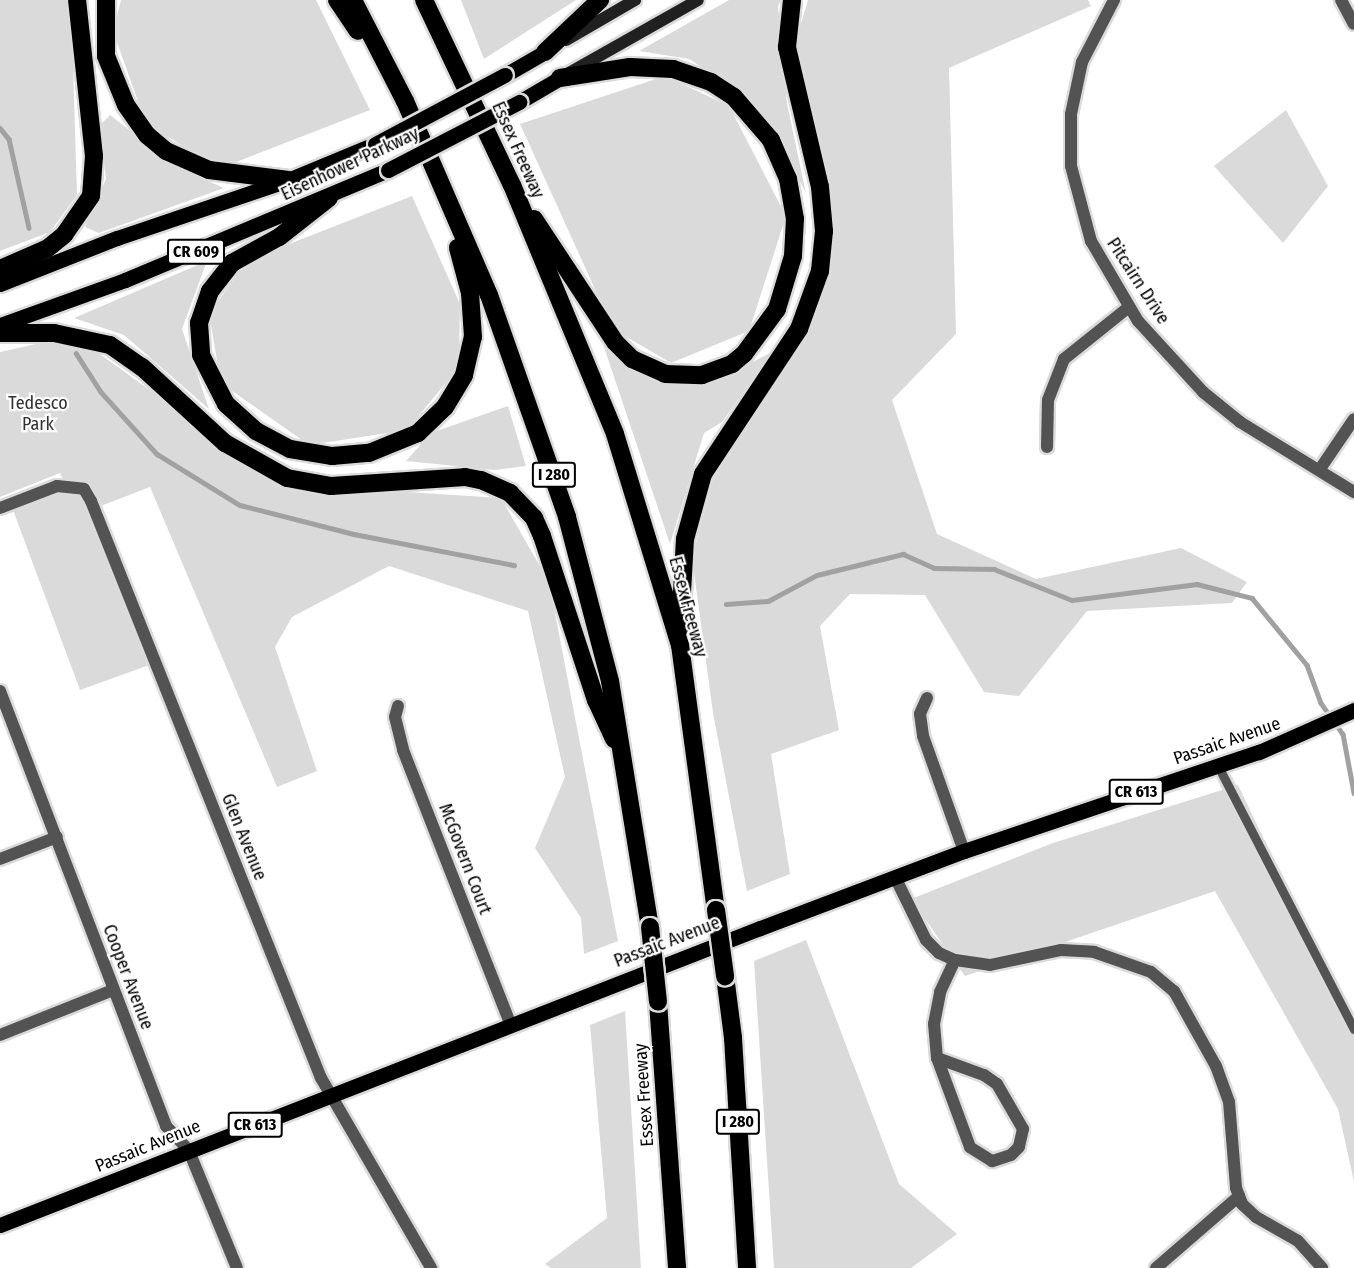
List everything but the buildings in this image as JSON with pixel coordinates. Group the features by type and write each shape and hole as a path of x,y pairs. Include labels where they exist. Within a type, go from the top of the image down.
{"highway":[{"path":"0,269 48,248 64,235 91,196 94,156 77,0"},
{"path":"106,0 106,56 117,87 147,135 166,151 209,170 288,180"},
{"path":"337,0 405,101"},
{"name":"Essex Freeway","path":"353,0 405,101 489,295 567,517 610,681 627,768 650,927 658,1002 677,1268"},
{"name":"Essex Freeway","path":"424,0 512,185 615,434 680,645 733,1038 747,1268"},
{"path":"437,0 454,60"},
{"path":"544,52 600,0"},
{"path":"680,645 682,567 696,494 714,453 799,329 820,271 824,231 820,186 787,47 792,0"},
{"path":"512,185 615,342 647,368 684,376 718,371 744,354 777,309 794,256 793,199 771,140 748,111 711,82 674,69 630,67 560,78"},
{"path":"329,198 279,237 232,263 218,278 203,306 198,341 215,387 248,425 290,449 351,456 386,449 418,433 445,407 464,375 472,337 470,293 444,194"},
{"path":"0,333 54,333 110,345 142,368 225,443 287,478 331,486 465,477 510,493 534,518 543,536 596,700 627,768"}],"main road":[{"name":"Eisenhower Parkway","path":"0,284 107,242 288,180 375,144 544,52"},
{"name":"Eisenhower Parkway","path":"0,325 125,280 329,198 519,102 560,78"},
{"name":"Passaic Avenue","path":"0,1225 331,1097 510,1023 964,850 1218,766 1342,716"}],"street":[{"name":"Eisenhower Parkway","path":"544,52 635,0"},
{"name":"Eisenhower Parkway","path":"560,78 698,0"},
{"name":"Pitcairn Drive","path":"1114,0 1092,38 1076,88 1071,166 1091,241 1130,307 1168,358 1203,392 1250,429 1320,469 1354,492"},
{"path":"1341,0 1354,24"},
{"path":"1047,447 1048,400 1064,359 1130,307"},
{"path":"1320,469 1354,419"},
{"name":"Glen Avenue","path":"0,508 57,486 84,489 92,501 321,1078 431,1268"},
{"name":"Cooper Avenue","path":"0,691 166,1126 189,1151 237,1268"},
{"path":"927,698 920,714 923,736 964,850"},
{"name":"McGovern Court","path":"398,706 395,717 403,750 510,1023"},
{"path":"0,859 57,837"},
{"path":"895,877 926,939 939,953 956,960 990,965 1061,950 1094,952 1121,959 1159,978 1174,991 1193,1020 1229,1102 1239,1196 1256,1217 1298,1241 1322,1268"},
{"path":"937,1058 984,1075 996,1084 1023,1129 1019,1147 1011,1155 992,1161 970,1147 937,1058 934,1024 940,992 956,960"},
{"path":"0,1035 113,990"},
{"path":"1156,1268 1239,1196"}],"lane":[{"path":"1218,766 1354,1029"}],"green space":[{"path":"0,0 71,0 77,195 50,232 0,251"},
{"path":"121,0 316,0 370,110 213,171 210,162 146,124 113,31"},
{"path":"461,0 576,0 484,59"},
{"path":"729,0 781,0 778,6 787,103 806,194 774,126 743,94 689,59 639,51"},
{"path":"808,0 1088,0 1091,6 949,68 956,334 892,400 937,534 1036,579 1181,548 1247,582 1232,603 1087,611 1019,696 984,692 925,595 850,594 820,626 839,730 771,754 790,874 747,891 713,713 692,558 717,465 796,352 826,285 832,198 795,44"},
{"path":"665,76 729,106 786,216 749,331 671,363 613,329 520,124"},
{"path":"1286,110 1328,186 1283,243 1214,166"},
{"path":"110,115 178,168 224,188 99,233 85,227 106,179 100,125"},
{"path":"412,196 460,304 459,367 407,430 309,445 221,383 209,314 248,260"},
{"path":"207,261 182,329 209,409 124,335 74,318"},
{"path":"602,341 630,366 733,372 774,351 722,422 704,433 670,544"},
{"name":"Tedesco Park","path":"45,342 93,349 279,484 501,498 549,582 618,941 584,954 581,918 535,848 565,777 528,611 389,566 292,617 275,647 317,771 277,787 150,487 93,509 152,664 80,690 13,510 67,489 60,473 0,497 0,352"},
{"path":"508,406 526,466 495,470 406,461 431,433"},
{"path":"1238,785 1354,1028 1354,1182 1338,1109 1215,891 965,976 911,899 1053,843"},
{"path":"806,940 899,1184 957,1234 911,1268 774,1268 754,961"},
{"path":"625,1011 641,1268 551,1268 545,1264 607,1218 590,1025"}],"waterway":[{"path":"0,128 9,139 29,228"},
{"path":"76,353 101,392 157,454 240,505 354,534 514,565"},
{"path":"726,604 768,601 817,575 903,554 934,568 994,569 1072,600 1197,584 1252,598 1307,665 1321,703 1343,734 1354,793"}]}
